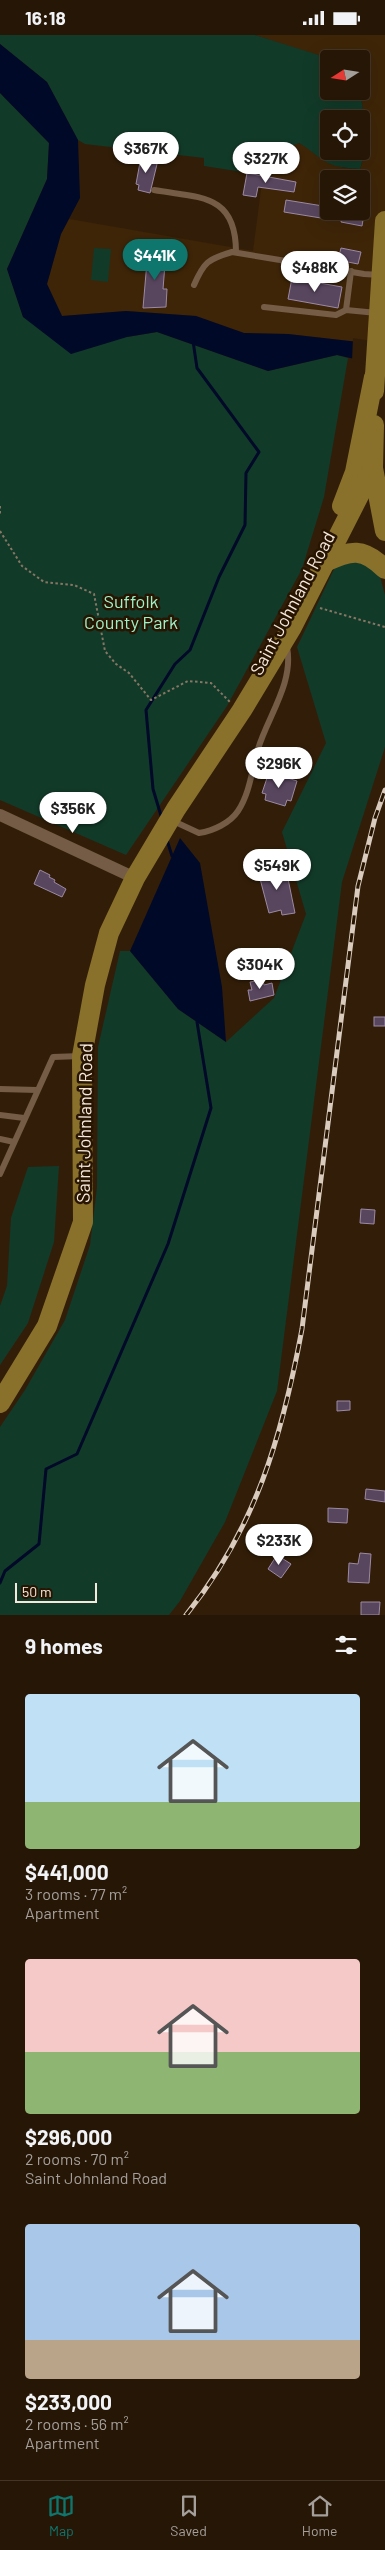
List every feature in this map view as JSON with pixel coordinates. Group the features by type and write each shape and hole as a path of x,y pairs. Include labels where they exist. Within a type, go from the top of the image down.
{"main road":[{"path":"384,523 373,468 374,377 385,221"},
{"name":"Saint Johnland Road","path":"0,1403 47,1326 83,1222 82,1056 94,985 109,933 135,878 173,814 242,710 285,638 325,562 349,504 374,377"},
{"name":"Saint Johnland Road","path":"206,764 251,677 349,504 373,468"},
{"path":"349,504 373,505 384,523"},
{"path":"325,562 356,551 368,555 385,569"}],"street":[{"path":"0,815 135,878"}],"lane":[{"path":"154,190 219,204 226,213 234,233 236,252"},
{"path":"194,285 201,268 211,258 236,252 381,275"},
{"path":"346,310 351,271"},
{"path":"264,307 336,315 346,310 378,319"},
{"path":"173,814 199,833 218,827 237,813 246,796 258,747 286,675 289,659 285,638"},
{"path":"0,1175 53,1057 82,1056"},
{"path":"0,1089 37,1090"},
{"path":"0,1115 24,1119"},
{"path":"0,1139 14,1142"}],"path":[{"path":"0,506 0,516"},
{"path":"0,531 22,566 44,582 74,585 94,594 105,651 116,665 129,673 151,700 188,681 211,683 231,703"},
{"path":"317,607 385,627"}],"shaded area":[{"path":"255,35 385,35 385,345 288,334 244,333 196,316 126,311 62,316 47,284 61,234 69,219 253,251 263,175 270,176 275,168 274,157 284,149 298,143 311,149 320,160 344,168 360,169 363,160 370,160 370,110 363,110 361,100 370,100 370,50 320,50 320,57"}],"green space":[{"path":"0,35 255,35 320,55 320,100 361,100 363,110 320,110 320,158 299,143 284,149 274,157 275,168 270,176 204,166 204,158 85,144 78,140 47,82 0,44"},
{"name":"Suffolk County Park","path":"0,93 49,143 47,179 7,269 23,317 127,337 157,332 268,371 337,355 348,358 324,497 302,569 227,706 126,855 0,800"},
{"path":"323,160 363,160 360,169 330,164"},
{"path":"94,248 111,249 108,282 91,280"},
{"path":"349,557 378,569 385,595 385,747 342,882 277,1391 225,1522 180,1601 169,1615 0,1615 0,1427 25,1390 65,1320 90,1245 97,1187 98,1047 120,951 130,951 178,1009 226,1042 274,998 306,914 282,832 326,743 297,647 335,567"},
{"path":"59,1166 54,1242 28,1323 0,1365 0,1306 7,1286 11,1218 28,1167"}],"water":[{"path":"0,44 47,82 78,140 80,198 61,234 47,284 62,316 126,311 196,316 244,333 288,334 385,345 385,366 337,355 268,371 157,332 127,337 71,354 23,317 7,269 47,179 49,143 0,93"},
{"path":"180,838 200,863 222,987 226,1042 178,1009 130,951"}],"pier":[{"path":"353,338 385,343 385,369 352,361"}],"building":[{"path":"141,157 158,160 150,193 138,190 139,185 136,184"},
{"path":"247,173 296,182 294,192 258,187 256,197 243,195"},
{"path":"286,200 320,206 320,218 284,212"},
{"path":"341,220 363,220 362,226 341,222"},
{"path":"341,248 361,252 358,264 338,260"},
{"path":"148,250 166,252 163,289 167,289 166,307 143,308"},
{"path":"292,278 342,287 338,308 288,299"},
{"path":"269,772 297,781 291,801 287,800 285,806 265,800 266,794 262,793"},
{"path":"269,868 270,872 286,869 295,913 282,915 281,910 269,913 258,871"},
{"path":"40,870 50,875 49,877 55,880 54,882 66,889 62,897 34,884"},
{"path":"263,980 264,985 272,983 274,995 250,1001 248,990 252,990 250,982"},
{"path":"374,1017 385,1017 385,1026 374,1026"},
{"path":"361,1209 375,1210 374,1224 360,1223"},
{"path":"337,1401 350,1401 350,1410 337,1411"},
{"path":"366,1489 385,1491 385,1502 365,1499"},
{"path":"328,1508 348,1509 347,1523 328,1522"},
{"path":"360,1553 371,1554 369,1583 348,1582 349,1563 358,1564"},
{"path":"277,1555 291,1564 281,1578 268,1569"},
{"path":"361,1602 380,1602 379,1615 361,1615"}],"waterway":[{"path":"162,819 153,789 146,710 175,664 190,650 219,577 245,525 246,473 259,452 197,368 193,341"},
{"path":"167,840 172,856"},
{"path":"0,1583 5,1571 39,1544 46,1469 77,1454 168,1244 211,1108 197,1022"}],"railway":[{"path":"186,1615 231,1549 248,1514 263,1480 285,1407 302,1329 358,886 375,818 385,790"}]}
